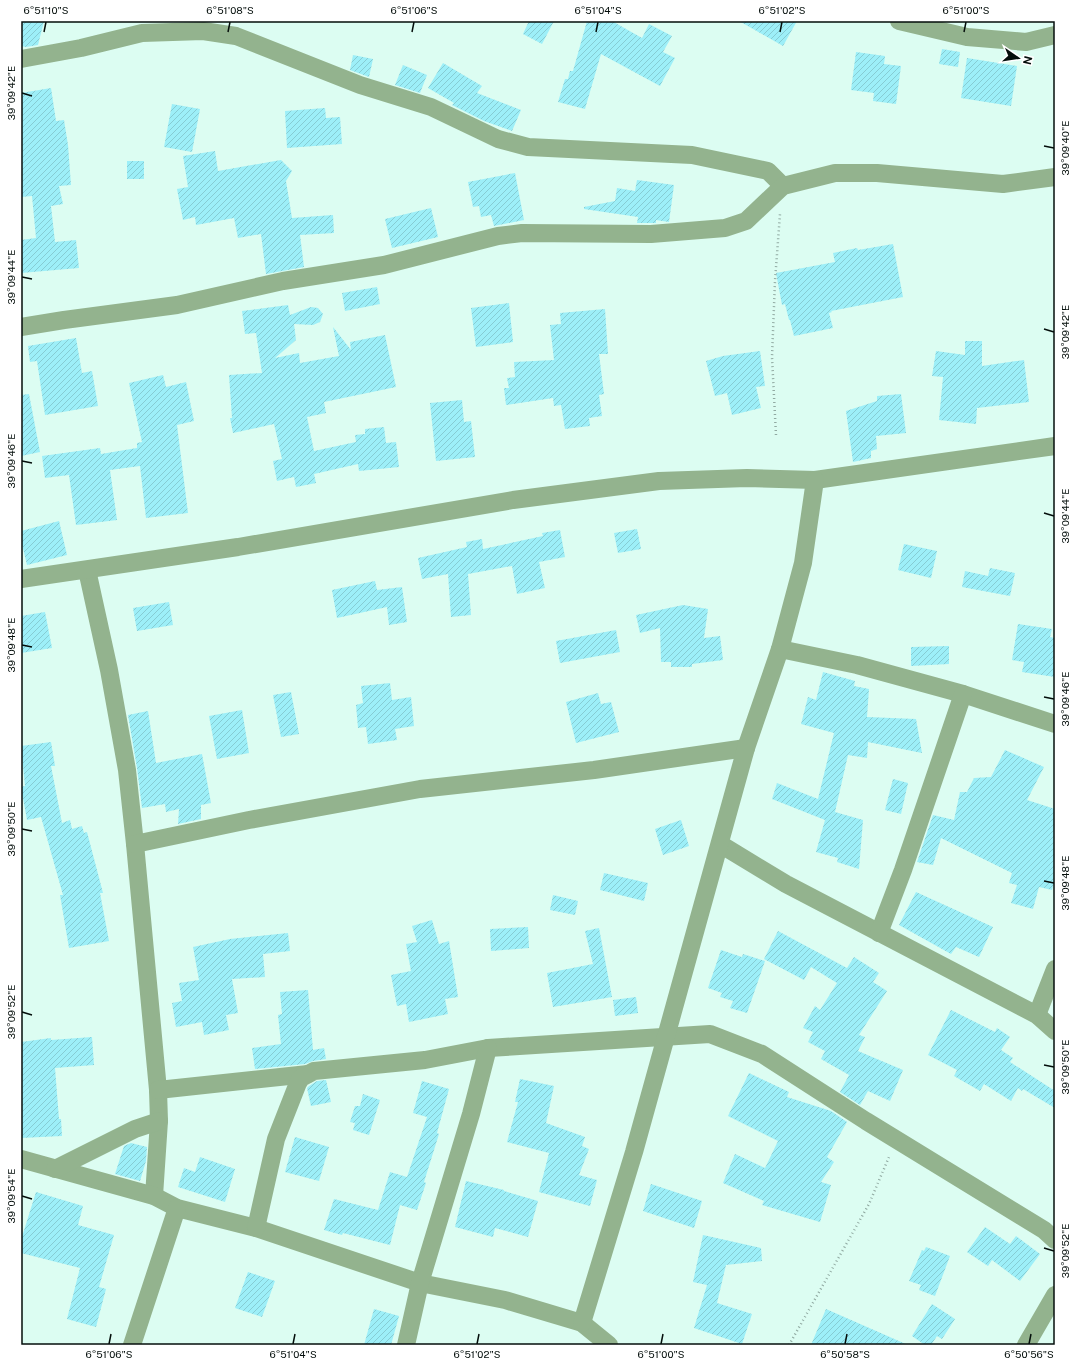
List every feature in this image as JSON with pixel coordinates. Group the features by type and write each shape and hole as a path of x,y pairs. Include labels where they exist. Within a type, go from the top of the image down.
{"street":[{"path":"899,21 967,37 1026,42 1055,35"},
{"path":"21,60 81,48 142,33 203,31 236,36 360,85 431,107 498,139 528,148 692,155 768,171 774,175 783,186"},
{"path":"21,327 177,305 283,281 384,265 498,236 522,233 651,234 725,228 746,221 783,186 834,173 877,173 1003,184 1055,177"},
{"path":"21,579 238,547 513,500 659,481 747,478 815,480 1055,446"},
{"path":"582,1322 632,1159 746,748 780,649 803,563 815,480"},
{"path":"87,570 109,670 125,762 135,844 158,1090 159,1121 154,1196"},
{"path":"780,649 857,665 963,694 1055,724"},
{"path":"880,933 963,694"},
{"path":"135,844 249,820 420,789 594,770 746,748"},
{"path":"720,844 786,884 1037,1015 1055,1030"},
{"path":"1037,1015 1055,969"},
{"path":"158,1090 308,1074 320,1070 425,1060 488,1048 710,1034 762,1054 1044,1230 1055,1240"},
{"path":"406,1345 420,1283 471,1114 488,1048"},
{"path":"256,1228 276,1138 298,1083 308,1074"},
{"path":"55,1169 135,1129 159,1121"},
{"path":"21,1159 154,1196 177,1208 256,1228 420,1283 505,1300 582,1322 609,1345"},
{"path":"132,1345 177,1208"},
{"path":"1026,1345 1055,1295"}],"path":[{"path":"776,435 772,357 775,281 783,186"},
{"path":"789,1345 868,1204 896,1139"}],"building":[{"path":"21,21 44,21 38,45 26,47 21,46"},
{"path":"529,21 554,21 542,44 523,34"},
{"path":"587,21 612,21 642,38 649,24 672,36 663,52 675,58 660,86 601,54 585,109 558,102 565,79 568,79 570,71 573,71"},
{"path":"739,21 797,21 783,46"},
{"path":"942,49 960,52 958,67 939,64"},
{"path":"856,52 885,56 884,64 901,66 896,104 873,101 874,93 851,90"},
{"path":"353,55 373,59 369,77 350,70"},
{"path":"967,58 1017,66 1011,106 961,98"},
{"path":"443,63 482,86 477,93 521,110 512,131 484,121 452,105 454,103 428,88"},
{"path":"403,65 427,75 420,93 395,85"},
{"path":"51,88 56,121 64,120 68,145 71,185 59,186 63,204 51,206 55,242 76,240 79,268 21,273 21,240 36,238 32,196 21,197 21,93"},
{"path":"172,104 200,109 192,152 164,147"},
{"path":"325,108 326,118 340,117 342,144 287,148 285,111"},
{"path":"215,151 218,171 281,160 292,171 286,181 292,218 333,215 334,233 300,235 304,267 266,274 261,234 238,238 234,218 196,225 195,217 183,220 177,189 188,187 183,156"},
{"path":"127,161 144,161 144,179 127,179"},
{"path":"515,173 524,220 494,226 491,215 481,217 479,206 473,207 468,182"},
{"path":"637,180 674,185 669,222 656,220 656,223 637,223 638,217 584,209 584,207 615,201 617,188 635,191"},
{"path":"431,208 438,237 392,248 385,219"},
{"path":"893,244 903,297 831,311 832,312 829,313 833,328 794,336 785,304 782,305 776,273 835,262 833,253 857,248 858,250"},
{"path":"377,287 380,304 345,311 342,293"},
{"path":"509,303 513,342 476,347 471,308"},
{"path":"288,305 290,315 311,307 318,308 323,314 320,322 313,325 294,324 296,340 275,358 299,353 300,363 339,356 333,327 351,350 350,342 385,335 396,387 324,402 326,413 307,417 314,451 356,442 355,435 365,434 365,429 384,427 386,443 396,442 399,467 359,471 358,464 314,474 316,483 296,487 294,477 277,481 273,461 282,459 274,424 233,433 230,418 232,418 229,375 262,373 256,333 245,334 242,311"},
{"path":"605,309 608,354 599,354 604,394 599,395 602,416 589,418 590,426 565,429 561,405 554,406 553,398 506,405 504,388 509,388 507,378 515,377 514,362 554,360 550,325 561,324 560,313"},
{"path":"76,338 82,373 92,371 98,406 45,415 37,361 30,362 28,346"},
{"path":"965,341 982,341 982,366 1024,360 1029,402 977,408 976,424 939,420 943,377 932,376 936,351 965,355"},
{"path":"760,351 765,386 756,387 761,408 732,415 727,393 715,396 706,361 723,356"},
{"path":"163,375 166,387 186,382 194,421 177,425 188,513 146,518 140,466 110,470 117,520 76,525 69,475 45,478 42,456 100,448 101,454 137,448 137,443 142,442 129,383"},
{"path":"29,394 40,452 21,456 21,395"},
{"path":"901,394 906,433 876,436 877,449 871,451 871,458 853,462 846,411 877,401 877,396"},
{"path":"462,400 464,422 471,421 475,457 436,461 430,403"},
{"path":"59,521 67,555 27,565 21,540 21,531"},
{"path":"637,529 641,549 618,553 614,533"},
{"path":"560,530 565,557 539,562 545,588 517,594 512,566 468,574 471,615 451,617 448,574 422,579 418,558 467,547 466,542 482,539 483,549 543,536 542,533"},
{"path":"904,544 937,551 931,578 898,570"},
{"path":"990,568 1015,573 1010,596 962,587 965,571 988,576"},
{"path":"375,581 377,590 402,587 407,622 389,625 387,607 337,618 332,590"},
{"path":"169,602 173,625 137,631 133,608"},
{"path":"683,605 708,609 704,638 720,636 723,660 692,664 692,667 671,667 671,662 661,662 660,628 640,633 636,615"},
{"path":"45,612 52,648 21,653 21,616"},
{"path":"1018,624 1052,629 1050,637 1055,638 1055,677 1022,672 1024,662 1012,660"},
{"path":"616,630 620,652 560,663 556,641"},
{"path":"949,646 949,664 911,666 911,647"},
{"path":"823,672 855,681 854,686 869,689 867,717 916,719 922,753 868,742 867,758 848,755 835,812 863,820 859,869 837,862 838,858 816,852 825,820 772,799 777,783 818,799 834,733 801,724 808,697 816,700"},
{"path":"390,683 392,700 411,697 414,726 395,729 397,740 368,744 366,727 358,728 356,705 363,703 361,686"},
{"path":"291,692 299,734 281,737 273,695"},
{"path":"598,693 601,704 611,702 619,732 576,743 566,702"},
{"path":"242,710 249,753 217,759 209,716"},
{"path":"148,711 156,763 202,754 211,803 201,805 201,819 178,824 179,809 166,812 165,804 142,808 128,715"},
{"path":"51,742 55,766 51,766 62,823 70,820 72,829 82,826 84,833 87,832 103,893 100,893 109,941 69,948 60,895 63,895 41,817 27,820 21,787 25,786 21,746"},
{"path":"1005,750 1044,767 1027,800 1055,809 1055,878 1052,890 1039,887 1033,909 1011,903 1017,885 1009,883 1012,873 941,838 933,865 917,862 933,815 954,820 960,792 967,792 974,778 991,777"},
{"path":"893,779 908,783 901,814 885,810"},
{"path":"681,820 689,846 663,855 655,829"},
{"path":"604,873 648,883 644,901 600,890"},
{"path":"916,892 993,927 979,957 956,947 951,954 899,925"},
{"path":"553,895 578,901 575,915 550,910"},
{"path":"432,920 439,944 449,941 458,997 445,999 448,1014 409,1022 406,1004 397,1006 391,975 411,971 406,944 417,942 412,926"},
{"path":"528,927 529,948 491,951 490,929"},
{"path":"599,928 612,997 553,1007 547,973 593,964 585,931"},
{"path":"778,931 847,968 854,957 879,973 873,982 887,991 859,1035 865,1037 858,1051 903,1070 890,1101 868,1091 860,1105 840,1092 849,1075 821,1059 825,1051 808,1042 813,1032 803,1028 815,1006 820,1010 837,983 811,967 804,980 764,959"},
{"path":"288,933 290,951 263,954 265,977 232,979 238,1013 226,1015 229,1030 204,1035 202,1022 176,1027 172,1003 182,1001 179,983 199,980 193,947 230,939"},
{"path":"721,950 742,957 743,954 765,961 747,1013 730,1008 733,1001 720,997 722,993 708,988"},
{"path":"308,990 313,1050 324,1048 326,1059 305,1064 255,1069 252,1048 281,1044 278,1015 282,1014 280,992"},
{"path":"636,997 638,1013 615,1016 613,1000"},
{"path":"951,1010 995,1032 997,1028 1010,1037 1001,1050 1013,1058 1010,1062 1055,1091 1055,1108 1023,1089 1022,1091 1018,1088 1011,1101 984,1084 980,1091 954,1076 957,1070 928,1055"},
{"path":"92,1037 94,1065 55,1068 59,1119 61,1119 62,1136 21,1138 21,1042 51,1038 51,1040"},
{"path":"749,1073 789,1092 787,1097 831,1111 847,1122 827,1157 834,1162 821,1182 831,1185 820,1222 762,1205 764,1201 723,1183 735,1154 765,1168 778,1141 728,1116"},
{"path":"520,1079 554,1086 546,1123 585,1137 582,1146 589,1149 579,1175 597,1180 590,1206 539,1192 549,1153 507,1142 518,1102 515,1102"},
{"path":"326,1080 331,1102 311,1106 307,1088 317,1081"},
{"path":"422,1081 449,1089 437,1133 439,1134 417,1210 400,1205 390,1245 343,1233 342,1235 324,1230 334,1199 378,1210 390,1172 407,1177 427,1117 413,1113"},
{"path":"363,1094 380,1100 369,1135 353,1130 355,1123 350,1122 355,1106 360,1106"},
{"path":"295,1137 329,1147 319,1181 285,1172"},
{"path":"131,1143 147,1147 146,1161 140,1181 115,1174 124,1146"},
{"path":"200,1157 235,1169 225,1202 178,1187 184,1168 195,1172"},
{"path":"466,1181 504,1190 538,1201 528,1237 495,1228 493,1237 455,1227"},
{"path":"651,1184 702,1201 694,1228 643,1211"},
{"path":"36,1192 83,1206 78,1225 114,1235 99,1287 106,1289 96,1327 67,1319 80,1268 21,1253 21,1240"},
{"path":"985,1227 1010,1244 1016,1236 1040,1254 1020,1281 992,1260 988,1266 967,1252"},
{"path":"703,1235 761,1248 762,1261 726,1265 717,1303 752,1314 742,1344 694,1328 707,1285 693,1282"},
{"path":"926,1247 950,1256 935,1296 919,1290 921,1285 909,1281 922,1250 924,1251"},
{"path":"248,1272 275,1281 262,1317 235,1308"},
{"path":"932,1304 955,1319 942,1339 937,1336 931,1345 925,1345 912,1336"},
{"path":"374,1309 399,1316 391,1345 364,1345"},
{"path":"826,1309 908,1345 811,1345"}]}
